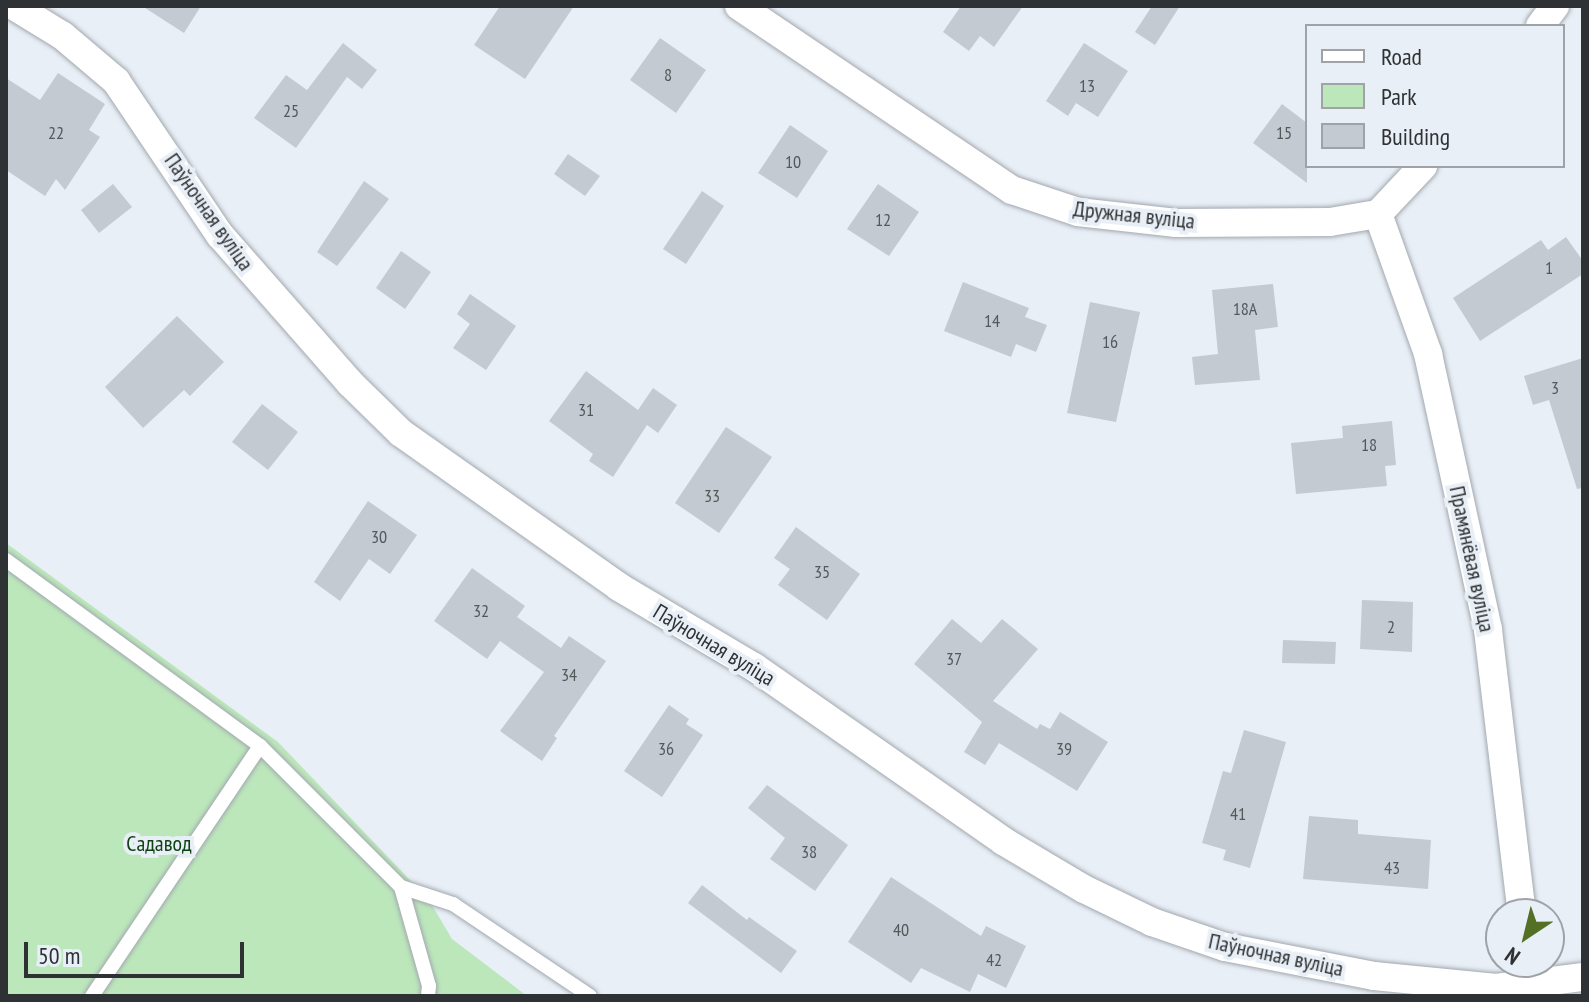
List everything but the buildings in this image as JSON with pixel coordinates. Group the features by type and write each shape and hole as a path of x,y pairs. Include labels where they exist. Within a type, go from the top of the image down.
{"street":[{"name":"Паўночная вуліца","path":"14,6 63,36 116,81 220,235 350,383 401,433 619,587 754,667 1003,841 1084,889 1152,922 1225,947 1374,976 1496,988 1532,981 1583,977"},
{"name":"Дружная вуліца","path":"739,6 1012,190 1078,212 1176,223 1330,222 1378,214"},
{"path":"1542,24 1555,6"},
{"path":"1378,214 1421,168"},
{"name":"Прамянёвая вуліца","path":"1378,214 1428,354 1488,630 1520,898"}],"lane":[{"path":"6,560 260,746 401,887 453,904 590,996"},
{"path":"92,996 260,746"},
{"path":"401,887 431,993"}],"green space":[{"name":"Садавод","path":"6,543 278,742 429,900 452,939 527,996 6,996"}]}
